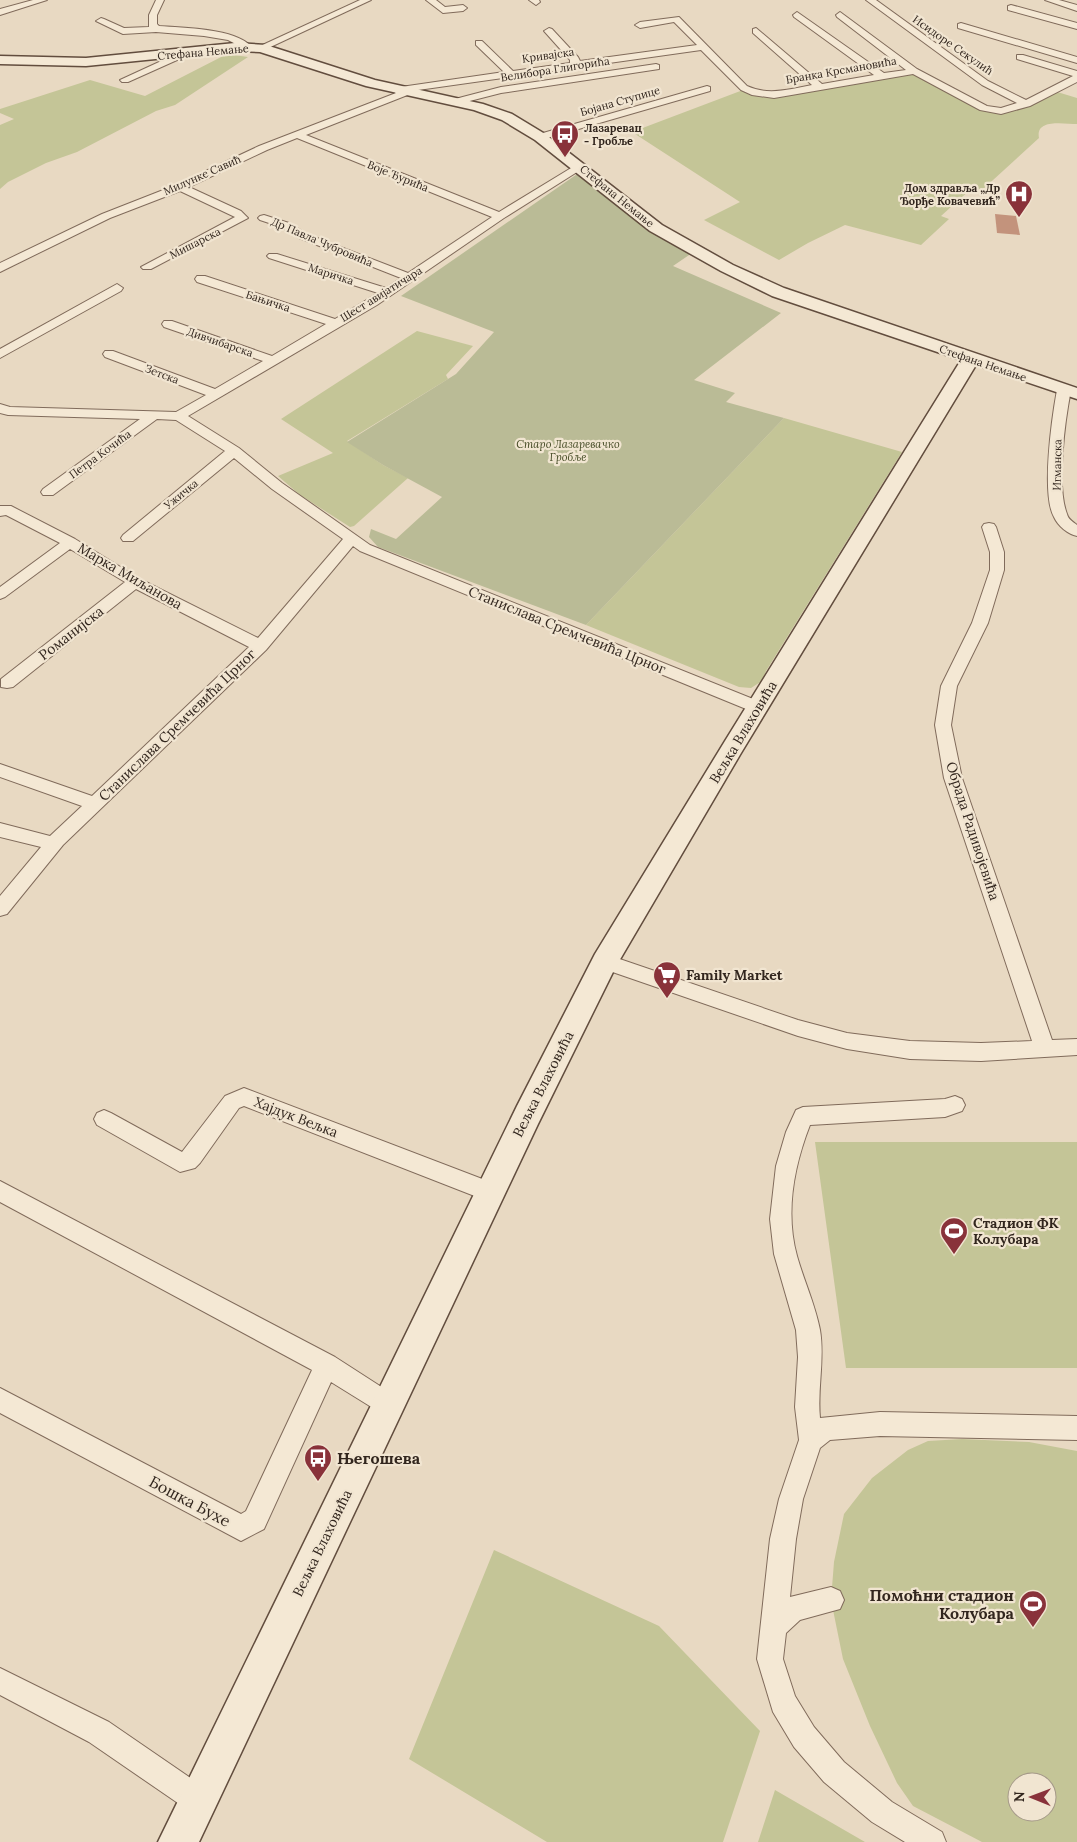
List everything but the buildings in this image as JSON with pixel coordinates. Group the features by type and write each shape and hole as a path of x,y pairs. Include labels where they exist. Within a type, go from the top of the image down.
{"street":[{"path":"0,12 42,0"},
{"path":"156,29 152,25 153,15 160,0"},
{"path":"101,21 123,31 188,30 238,41 254,47 367,0"},
{"path":"430,0 443,10 463,8"},
{"name":"Исидоре Секулић","path":"870,0 985,83 1026,104"},
{"path":"1048,0 1077,8"},
{"path":"1011,8 1077,26"},
{"path":"840,15 914,71"},
{"path":"797,16 881,76"},
{"path":"640,25 676,19 703,47"},
{"path":"961,26 1077,60"},
{"path":"549,31 575,58 575,64"},
{"path":"756,31 820,87"},
{"path":"478,43 510,73"},
{"name":"Стефана Немање","path":"0,60 86,62 254,47 402,91 458,101 507,117 540,137 656,228 732,270 778,292 1070,392"},
{"name":"Бранка Крсмановића","path":"703,47 744,88 752,92 774,95 914,71 992,110 1002,111 1026,104 1077,78"},
{"name":"Кривајска","path":"402,91 510,73 703,47"},
{"path":"125,80 183,54"},
{"path":"1020,57 1077,74"},
{"name":"Велибора Глигорића","path":"458,101 501,90 656,67"},
{"name":"Бојана Ступице","path":"540,137 707,89"},
{"path":"1054,89 1069,94"},
{"name":"Милунке Савић","path":"0,268 106,216 180,187 246,156 402,91"},
{"name":"Воје Ђурића","path":"297,135 500,216"},
{"name":"Шест авијатичара","path":"179,416 388,292 500,216 580,167"},
{"name":"Мишарска","path":"147,267 242,218 180,187"},
{"name":"Др Павла Чубровића","path":"264,218 285,225 303,236 409,277"},
{"name":"Маричка","path":"273,256 388,292"},
{"name":"Бањичка","path":"201,279 334,323"},
{"path":"0,354 116,288"},
{"name":"Дивчибарска","path":"168,324 272,360"},
{"name":"Зетска","path":"109,354 215,394"},
{"name":"Вељка Влаховића","path":"178,1842 490,1192 605,962 757,707 971,359"},
{"name":"Игманска","path":"1070,392 1058,429 1056,489 1060,515 1077,532"},
{"path":"3,411 179,416"},
{"name":"Петра Кочића","path":"48,492 153,416"},
{"name":"Станислава Сремчевића Црног","path":"179,416 234,450 277,486 365,548 757,707"},
{"name":"Ужичка","path":"128,538 234,450"},
{"name":"Марка Миљанова","path":"0,512 6,509 70,542 135,582 260,646"},
{"name":"Обрада Радивојевића","path":"989,527 997,552 997,570 980,623 949,686 943,725 953,778 1045,1050"},
{"name":"Станислава Сремчевића Црног","path":"0,909 54,844 260,646 351,539"},
{"path":"0,594 70,542"},
{"name":"Романијска","path":"7,683 135,582"},
{"path":"0,770 95,804"},
{"path":"0,830 54,844"},
{"path":"605,962 798,1028 847,1041 910,1050 981,1052 1077,1047"},
{"name":"Хајдук Вељка","path":"104,1119 180,1162 184,1162 192,1156 232,1102 244,1097 490,1192"},
{"path":"932,1842 882,1812 834,1772 804,1737 783,1702 770,1660 783,1540 799,1471 811,1440 807,1402 810,1357 808,1330 785,1253 782,1229 782,1198 787,1164 803,1116 945,1108 955,1105"},
{"path":"0,1191 327,1365 389,1405"},
{"name":"Бошка Бухе","path":"0,1400 241,1528 255,1520 327,1365"},
{"path":"811,1440 825,1428 880,1424 1077,1428"},
{"path":"774,1627 793,1609 831,1600"},
{"path":"0,1681 99,1732 198,1800"}],"green space":[{"path":"227,54 248,57 175,105 156,111 77,152 46,163 8,182 0,189 0,125 14,119 0,113 0,109 90,80 145,96"},
{"path":"913,73 984,110 996,113 1054,91 1077,98 1077,124 1059,123 1042,127 1039,132 1039,138 981,191 972,188 941,216 949,219 921,245 845,225 779,260 704,220 740,202 632,132 743,90 752,94 773,97"},
{"name":"Старо Лазаревачко Гробље","path":"583,170 692,253 673,266 781,313 694,380 735,393 726,402 784,418 586,625 378,547 369,537 371,529 396,539 442,497 383,465 347,442 456,374 494,332 401,296"},
{"path":"417,331 473,346 446,375 448,379 347,441 383,465 408,478 354,526 350,527 300,495 278,476 333,453 281,419"},
{"path":"784,418 902,452 766,671 762,681 751,688 739,687 586,625"},
{"name":"Стадион ФК Колубара","path":"815,1142 1077,1142 1077,1368 846,1368"},
{"path":"962,1439 1029,1442 1077,1451 1077,1842 982,1842 913,1806 897,1783 870,1726 843,1659 831,1600 834,1562 844,1514 872,1478 908,1450 928,1441"},
{"path":"494,1550 659,1626 760,1731 723,1842 547,1842 409,1759"},
{"path":"775,1790 865,1842 758,1842"}],"place":[{"name":"Лазаревац - Гробље","path":"565,158"},
{"name":"Дом здравља „Др Ђорђе Ковачевић”","path":"1019,218"},
{"name":"Family Market","path":"667,999"},
{"name":"Стадион ФК Колубара","path":"954,1255"},
{"name":"Његошева","path":"318,1482"},
{"name":"Помоћни стадион Колубара","path":"1033,1628"}]}
